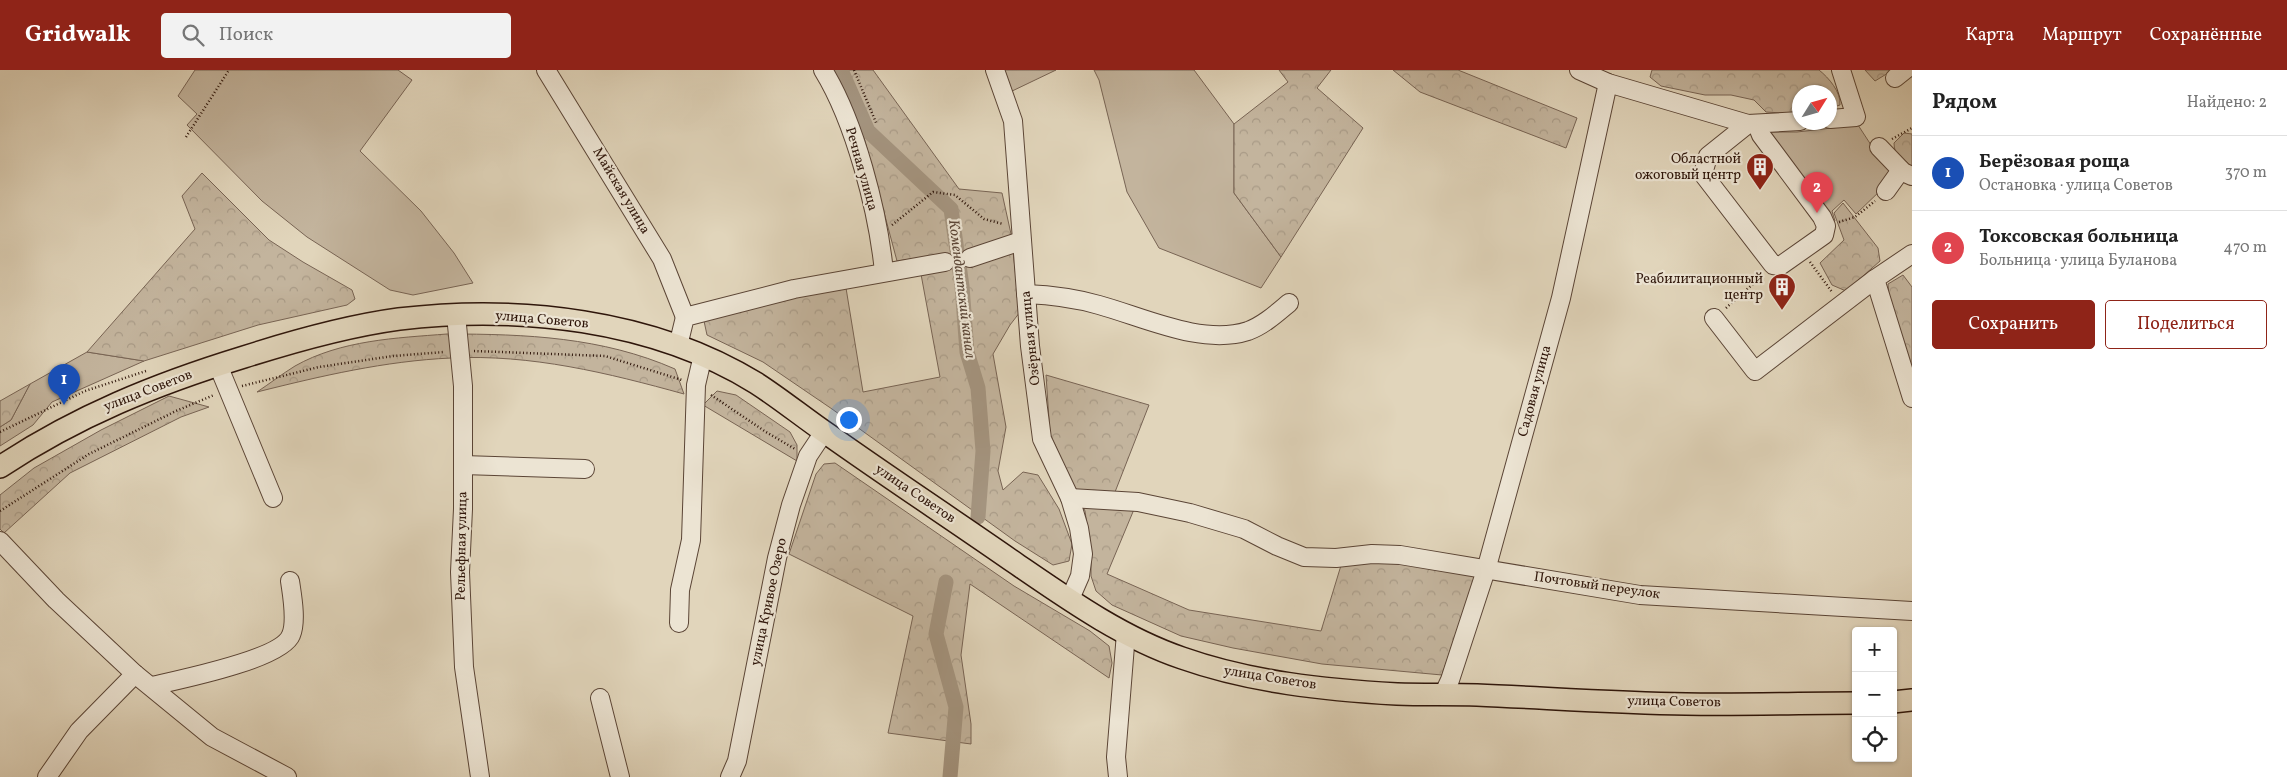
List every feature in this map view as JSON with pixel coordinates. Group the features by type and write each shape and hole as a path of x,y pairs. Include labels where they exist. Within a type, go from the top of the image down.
{"main road":[{"name":"улица Советов","path":"0,467 36,443 98,410 140,392 218,365 332,332 396,319 456,315 500,315 596,324 636,333 703,355 754,381 824,432 1070,599 1126,633 1174,656 1225,672 1340,689 1400,694 1444,693 1688,704 1852,703"},
{"path":"1897,702 1912,700"}],"street":[{"name":"Майская улица","path":"546,70 662,259 685,317"},
{"name":"Речная улица","path":"823,70 837,92 856,148 881,240 884,272"},
{"name":"Озёрная улица","path":"995,70 1013,121 1030,346 1042,439 1070,498 1079,528 1083,554 1080,576 1070,599"},
{"path":"1579,70 1608,83 1753,124 1792,122"},
{"path":"1837,118 1856,117 1841,70"},
{"name":"Садовая улица","path":"1444,693 1486,570 1561,298 1608,83"},
{"path":"1753,124 1822,217 1826,226 1824,235 1780,266 1773,265 1703,174 1708,156 1753,124"},
{"path":"1879,147 1906,173 1886,191"},
{"path":"970,258 1021,241"},
{"path":"1714,318 1755,371 1875,279 1912,254"},
{"path":"678,346 685,317 794,289 946,262"},
{"path":"1875,279 1912,398"},
{"path":"1026,294 1049,295 1097,304 1184,331 1223,335 1248,331 1269,319 1289,303"},
{"name":"Рельефная улица","path":"456,315 461,351 463,465 460,572 464,667 480,777"},
{"path":"679,623 680,590 690,540 696,385 703,355"},
{"path":"218,365 273,498"},
{"name":"улица Кривое Озеро","path":"730,777 737,761 777,558 791,505 808,456 824,432"},
{"path":"463,465 585,469"},
{"name":"Почтовый переулок","path":"1070,498 1147,504 1190,513 1244,529 1304,557 1343,558 1372,554 1400,555 1640,595 1912,610"},
{"path":"0,541 56,600 134,674 152,686 212,736 287,777"},
{"path":"152,686 230,667 281,647 291,636 293,611 290,581"},
{"path":"1118,777 1116,757 1126,633"},
{"path":"47,777 79,731 134,674"},
{"path":"600,698 620,777"}],"path":[{"path":"186,137 229,70"},
{"path":"854,70 878,125"},
{"path":"1826,226 1855,217 1886,191"},
{"path":"881,240 892,224 933,192 955,195 984,220 1003,224"},
{"path":"1802,251 1834,295"},
{"path":"1714,318 1773,265"},
{"path":"0,511 89,454 176,411 228,389 319,367 393,356 461,351 605,356 696,385 766,432 808,456"}],"green space":[{"path":"195,70 398,70 412,80 360,151 421,211 454,253 473,283 413,295 390,290 307,237 262,201 187,125 197,114 178,96"},
{"path":"846,70 873,70 959,189 1002,193 1011,234 1020,312 993,354 1006,427 998,471 1003,490 1023,472 1038,475 1059,509 1072,544 1069,561 1053,565 1015,541 832,409 763,362 707,335 704,321 795,296 846,288 863,392 940,377 918,258 897,261"},
{"path":"1000,70 1056,70 1008,93"},
{"path":"1094,70 1194,70 1234,124 1234,193 1281,257 1261,288 1159,248 1127,192 1099,80"},
{"path":"1279,70 1331,70 1317,88 1363,128 1281,257 1234,193 1234,124 1288,82"},
{"path":"1393,70 1458,70 1577,118 1566,148 1420,92"},
{"path":"1652,70 1819,70 1833,85 1792,85 1792,114 1766,112 1754,100 1731,95 1705,95 1661,86 1650,77"},
{"path":"1865,70 1893,70 1875,81"},
{"path":"1837,91 1839,95 1840,105 1837,106"},
{"path":"1858,125 1873,148 1895,170 1883,188 1856,214 1844,200 1832,211 1835,221 1827,224 1761,132 1837,130 1837,127"},
{"path":"1904,133 1912,134 1912,168 1901,161 1894,147 1894,143"},
{"path":"202,173 269,240 352,290 355,299 347,305 258,325 144,361 87,352 195,229 182,196"},
{"path":"1843,203 1878,248 1880,261 1846,291 1832,285 1820,263 1844,240 1834,213"},
{"path":"1903,275 1912,287 1912,375 1890,306 1888,284"},
{"path":"447,334 535,337 592,344 620,350 675,369 684,394 598,372 540,362 481,358 451,358 402,362 329,375 257,392 295,366 331,351 369,342"},
{"path":"87,352 144,361 52,402 33,425 0,446 0,427 11,420 30,384"},
{"path":"1046,375 1149,405 1115,492 1140,495 1107,574 1189,610 1321,631 1346,549 1480,561 1442,675 1322,664 1233,648 1181,636 1112,605 1096,591 1091,576 1091,553 1085,511 1050,434"},
{"path":"30,384 11,420 0,427 0,401"},
{"path":"717,391 736,395 790,432 797,445 797,461 703,405"},
{"path":"169,396 209,407 181,417 70,473 4,533 0,529 0,495 34,468 101,430"},
{"path":"835,463 1014,586 1090,631 1109,646 1112,663 1109,678 970,584 961,655 971,724 971,744 888,733 913,616 789,554 816,474 824,464"}],"waterway":[{"name":"Комендантский канал","path":"841,70 868,131 951,209 962,286 967,352 978,388 983,451 978,517"},
{"name":"Комендантский канал","path":"946,582 936,634 956,707 950,777"}],"place":[{"name":"Областной ожоговый центр","path":"1760,191"},
{"name":"Токсовская больница","path":"1817,213"},
{"name":"Реабилитационный центр","path":"1782,311"},
{"name":"Берёзовая роща","path":"64,405"}]}
